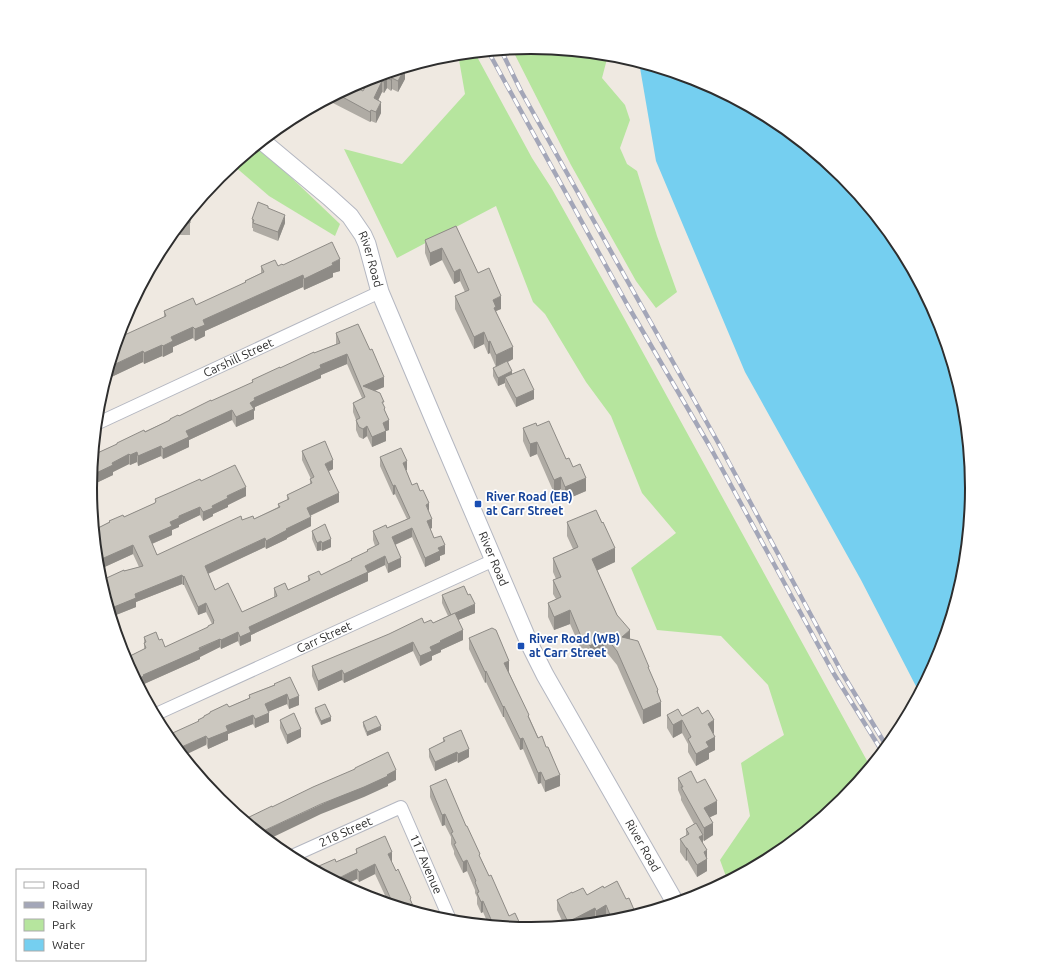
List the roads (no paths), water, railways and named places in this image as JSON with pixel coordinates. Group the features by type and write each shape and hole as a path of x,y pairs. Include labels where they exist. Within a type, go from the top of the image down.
{"street":[{"name":"River Road","path":"266,145 350,216 363,235 367,244 380,292 530,645 545,675 673,899"},
{"name":"Carshill Street","path":"103,421 380,292"},
{"name":"Carr Street","path":"159,713 494,560"},
{"name":"218 Street","path":"297,854 401,807"},
{"name":"117 Avenue","path":"401,807 448,915"}],"water":[{"path":"640,68 671,77 724,99 773,127 796,144 839,181 858,202 893,247 921,296 943,349 958,404 965,460 966,488 965,517 958,573 943,628 933,655 917,688 861,580 745,372 656,161"}],"railway":[{"path":"503,55 521,91 720,446 841,671 884,742"},
{"path":"491,56 628,306 709,445 834,674 880,748"}],"place":[{"name":"River Road (EB) at Carr Street","path":"478,504"},
{"name":"River Road (WB) at Carr Street","path":"521,646"}]}
